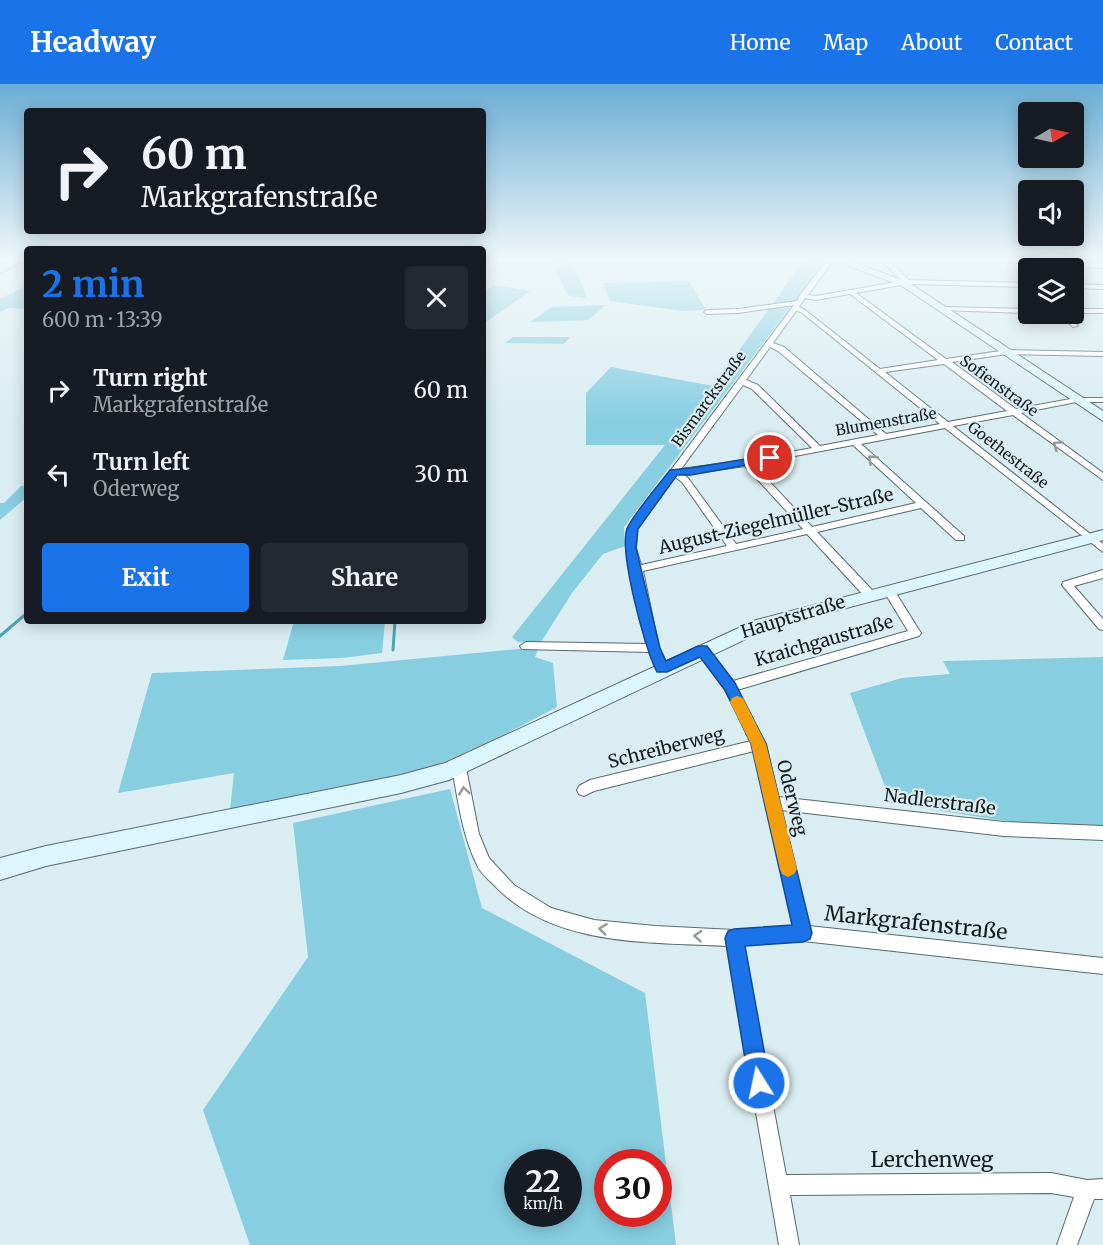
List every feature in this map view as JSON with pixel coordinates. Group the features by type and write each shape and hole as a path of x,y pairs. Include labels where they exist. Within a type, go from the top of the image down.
{"main road":[{"path":"948,312 1103,417"},
{"name":"Hauptstraße","path":"0,869 46,856 401,784 459,768 662,669 762,624 888,590 1099,541"}],"street":[{"name":"Bismarckstraße","path":"662,669 653,648 631,548 632,529 791,312"},
{"name":"Goethestraße","path":"804,312 1099,541"},
{"name":"Sofienstraße","path":"877,312 1103,477"},
{"path":"768,344 782,349 884,436"},
{"path":"879,371 1006,352 1101,351"},
{"path":"741,381 756,387 817,448"},
{"name":"Blumenstraße","path":"674,472 691,472 747,463 1076,400 1103,400"},
{"path":"854,442 960,538"},
{"path":"747,463 870,595"},
{"path":"674,472 686,480 733,547"},
{"name":"August-Ziegelmüller-Straße","path":"637,569 922,505"},
{"path":"1103,574 1066,585 1103,626"},
{"name":"Kraichgaustraße","path":"730,687 915,633 888,590"},
{"path":"526,646 653,648"},
{"name":"Oderweg","path":"702,650 730,687 759,744 803,933"},
{"name":"Schreiberweg","path":"584,790 590,786 711,754 759,744"},
{"name":"Markgrafenstraße","path":"459,768 472,834 483,863 509,890 548,915 594,928 734,938 803,933 1103,966"},
{"name":"Nadlerstraße","path":"773,803 1004,829 1103,832"},
{"path":"734,938 789,1245"},
{"name":"Lerchenweg","path":"777,1185 1052,1183 1095,1189"},
{"path":"1067,1245 1095,1189"}],"shaded area":[{"path":"486,312 500,312 486,322"},
{"path":"544,312 597,312 588,320 530,322"},
{"path":"767,312 787,312 624,527 625,546 603,554 572,593 541,642 518,642 512,637 665,445 586,445 586,393 611,367 713,386"},
{"path":"513,337 570,337 564,344 505,343"},
{"path":"21,486 24,486 24,500 0,520 0,503 4,503"},
{"path":"293,624 385,624 382,653 342,658 283,660"},
{"path":"539,647 535,657 553,663 557,707 498,738 428,769 230,810 234,773 118,793 152,673 340,666"},
{"path":"1103,657 1103,827 1044,827 891,803 850,693 902,678 950,674 943,661"},
{"path":"450,789 482,908 645,993 664,1149 594,1149 594,1227 672,1227 672,1212 676,1245 250,1245 203,1110 308,957 293,823"}],"waterway":[{"path":"0,636 24,616"},
{"path":"393,650 395,624"}],"slow traffic":[{"path":"737,702 759,744 788,869"}],"route":[{"path":"759,1083 734,938 803,933 759,744 730,687 702,650 662,669 653,648 631,548 632,529 674,472 691,472 770,458"}]}
